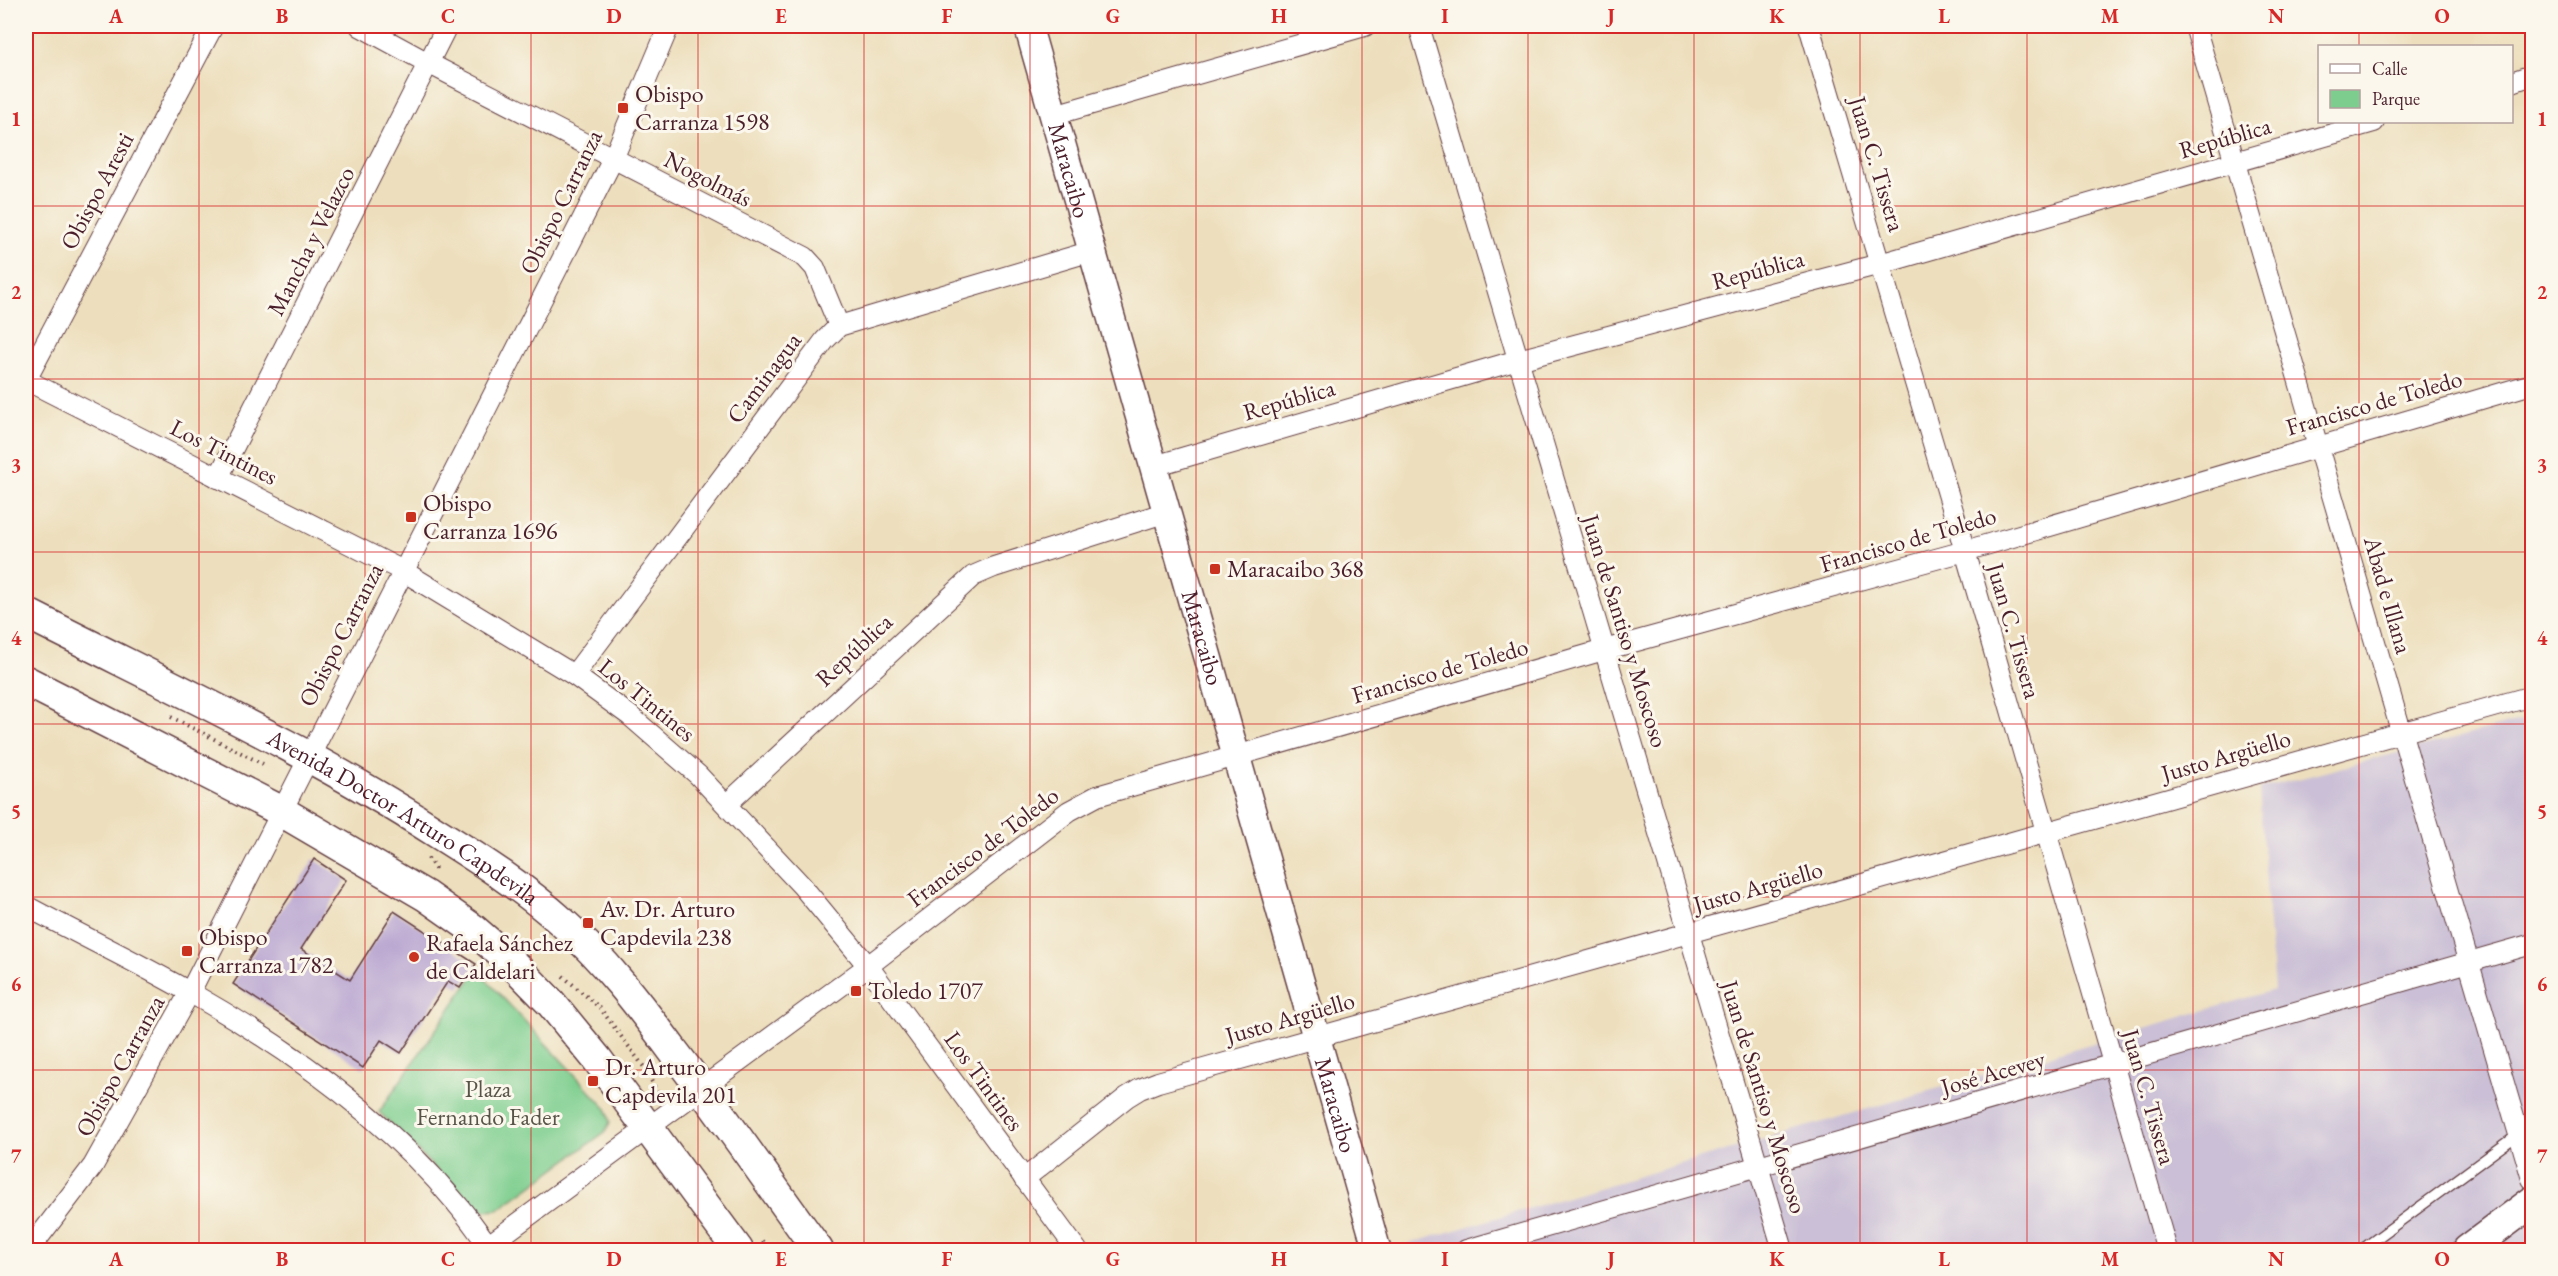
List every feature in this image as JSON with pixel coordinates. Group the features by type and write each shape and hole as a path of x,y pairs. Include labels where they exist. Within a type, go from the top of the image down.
{"main road":[{"name":"Maracaibo","path":"1028,26 1377,1251"},
{"name":"Avenida Doctor Arturo Capdevila","path":"26,613 309,757 399,808 499,872 562,922 609,969 702,1088 818,1251"},
{"path":"26,681 280,811 426,896 473,929 551,1003 649,1128 738,1251"},
{"path":"2468,1251 2532,1202"}],"street":[{"name":"Obispo Aresti","path":"26,380 213,26"},
{"name":"Nogolmás","path":"360,26 805,257 815,268 839,326"},
{"name":"Mancha y Velazco","path":"218,478 430,64 447,26"},
{"name":"Obispo Carranza","path":"29,1251 93,1166 190,992 613,159 669,26"},
{"path":"1054,115 1365,26"},
{"name":"Juan de Santiso y Moscoso","path":"1419,26 1783,1251"},
{"name":"Juan C. Tissera","path":"1809,26 1965,551 2167,1251"},
{"name":"Abad e Illana","path":"2195,26 2532,1179"},
{"path":"2513,80 2532,75"},
{"name":"República","path":"1154,466 1518,360 1880,264 2371,123"},
{"path":"839,326 1092,251"},
{"name":"Caminagua","path":"574,675 825,340 839,326"},
{"name":"Los Tintines","path":"26,380 403,571 574,675 629,715 698,775 802,886 868,966 1077,1251"},
{"name":"Francisco de Toledo","path":"487,1249 868,966 1069,811 1097,796 1604,651 1965,551 2532,384"},
{"name":"República","path":"727,804 973,576 994,567 1167,512"},
{"name":"Justo Argüello","path":"1024,1179 1140,1089 1158,1082 2532,696"},
{"path":"26,906 190,992 266,1039 368,1115 456,1202 487,1249"},
{"name":"José Acevey","path":"1466,1251 2532,944"}],"lane":[{"path":"2361,1251 2519,1134"}],"shaded area":[{"path":"2532,718 2532,1250 1387,1250 2274,990 2259,789"}],"green space":[{"name":"Plaza Fernando Fader","path":"477,970 606,1108 610,1122 605,1132 498,1210 485,1211 472,1206 379,1112"}],"building":[{"name":"Rafaela Sánchez de Caldelari","path":"314,859 346,880 301,949 350,980 394,911 476,964 460,988 448,981 401,1053 381,1040 363,1068 233,984"}],"place":[{"name":"Obispo Carranza 1598","path":"623,108"},
{"name":"Obispo Carranza 1696","path":"411,517"},
{"name":"Maracaibo 368","path":"1215,569"},
{"name":"Av. Dr. Arturo Capdevila 238","path":"588,923"},
{"name":"Obispo Carranza 1782","path":"187,951"},
{"name":"Rafaela Sánchez de Caldelari","path":"414,957"},
{"name":"Toledo 1707","path":"856,991"},
{"name":"Dr. Arturo Capdevila 201","path":"593,1081"}]}
